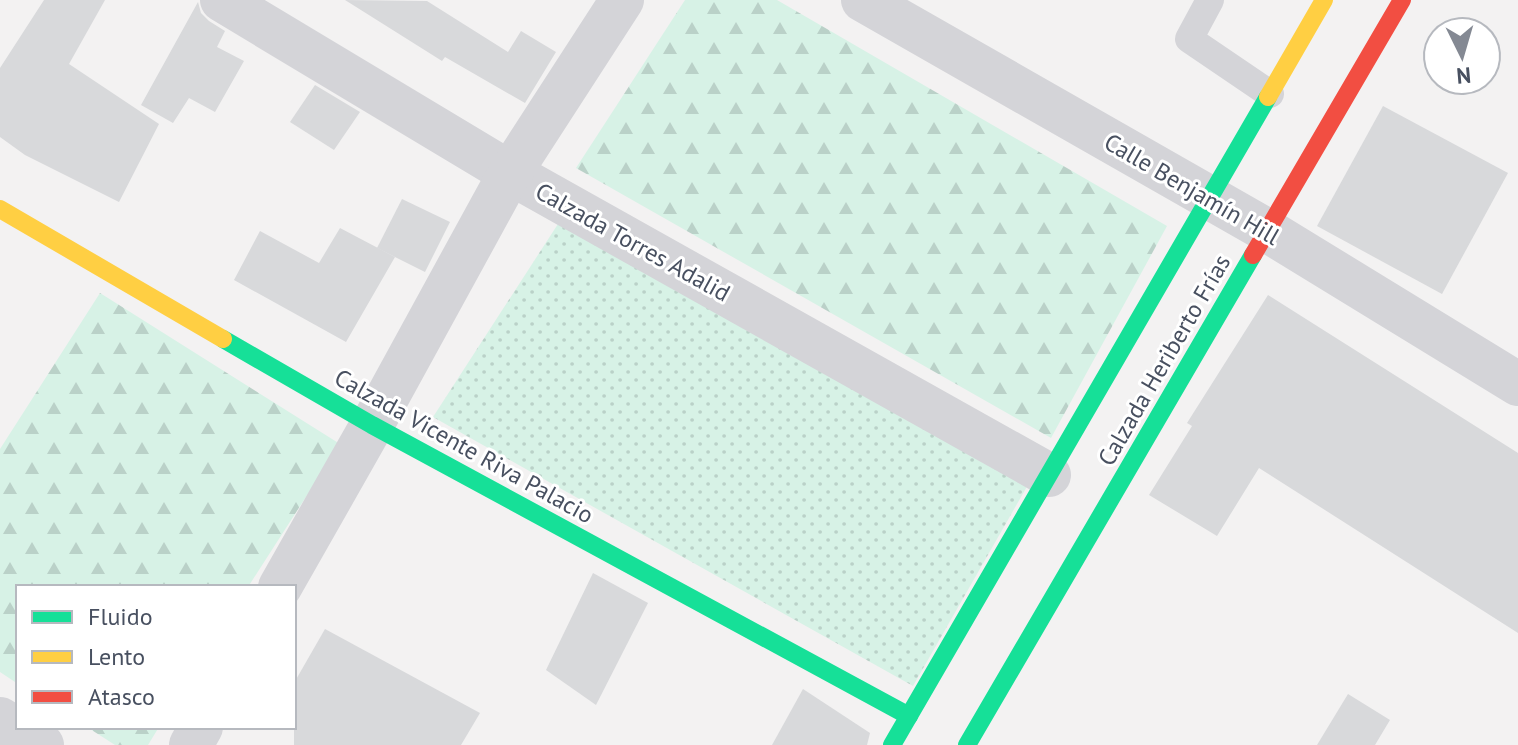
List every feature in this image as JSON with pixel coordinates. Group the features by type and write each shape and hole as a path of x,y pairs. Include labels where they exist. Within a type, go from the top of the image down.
{"street":[{"name":"Calzada Torres Adalid","path":"222,0 510,173 1049,475"},
{"path":"281,585 510,173 622,0"},
{"name":"Calle Benjamín Hill","path":"863,0 1268,231 1518,384"},
{"name":"Calzada Heriberto Frías","path":"892,745 1324,0"},
{"name":"Calzada Heriberto Frías","path":"967,745 1402,0"},
{"name":"Calzada Vicente Riva Palacio","path":"0,209 372,425 909,716"},
{"path":"16,729 42,745"}],"lane":[{"path":"1210,0 1189,39 1270,94"}],"green space":[{"path":"685,0 777,0 1167,226 1051,438 576,168"},
{"path":"580,190 1033,476 913,686 433,417"},
{"path":"100,293 340,444 249,585 16,585 16,683 0,672 0,449"},
{"path":"90,729 158,729 148,745 115,745"}],"building":[{"path":"44,0 105,0 69,64 159,124 119,202 25,155 0,137 0,68"},
{"path":"345,0 427,1 508,52 521,31 556,52 525,103 445,57 442,61"},
{"path":"198,2 201,13 225,31 217,47 244,61 215,112 189,98 173,123 141,105"},
{"path":"315,85 360,112 334,150 290,122"},
{"path":"1383,106 1508,173 1442,294 1317,226"},
{"path":"402,199 450,222 425,272 377,248"},
{"path":"340,228 395,257 346,342 234,280 260,231 319,263"},
{"path":"1268,295 1518,453 1518,633 1259,468 1217,536 1149,495 1192,426 1187,423"},
{"path":"593,573 648,603 596,705 546,670"},
{"path":"325,629 480,713 461,745 294,745 296,680"},
{"path":"803,689 870,733 867,745 772,745"},
{"path":"1348,694 1390,720 1375,745 1317,745"}],"traffic: fast":[{"path":"892,745 1268,97"},
{"path":"967,745 1253,255"},
{"path":"223,339 372,425 909,716"}],"traffic: slow":[{"path":"1268,97 1324,0"},
{"path":"0,209 223,339"}],"traffic: jam":[{"path":"1253,255 1402,0"}]}
